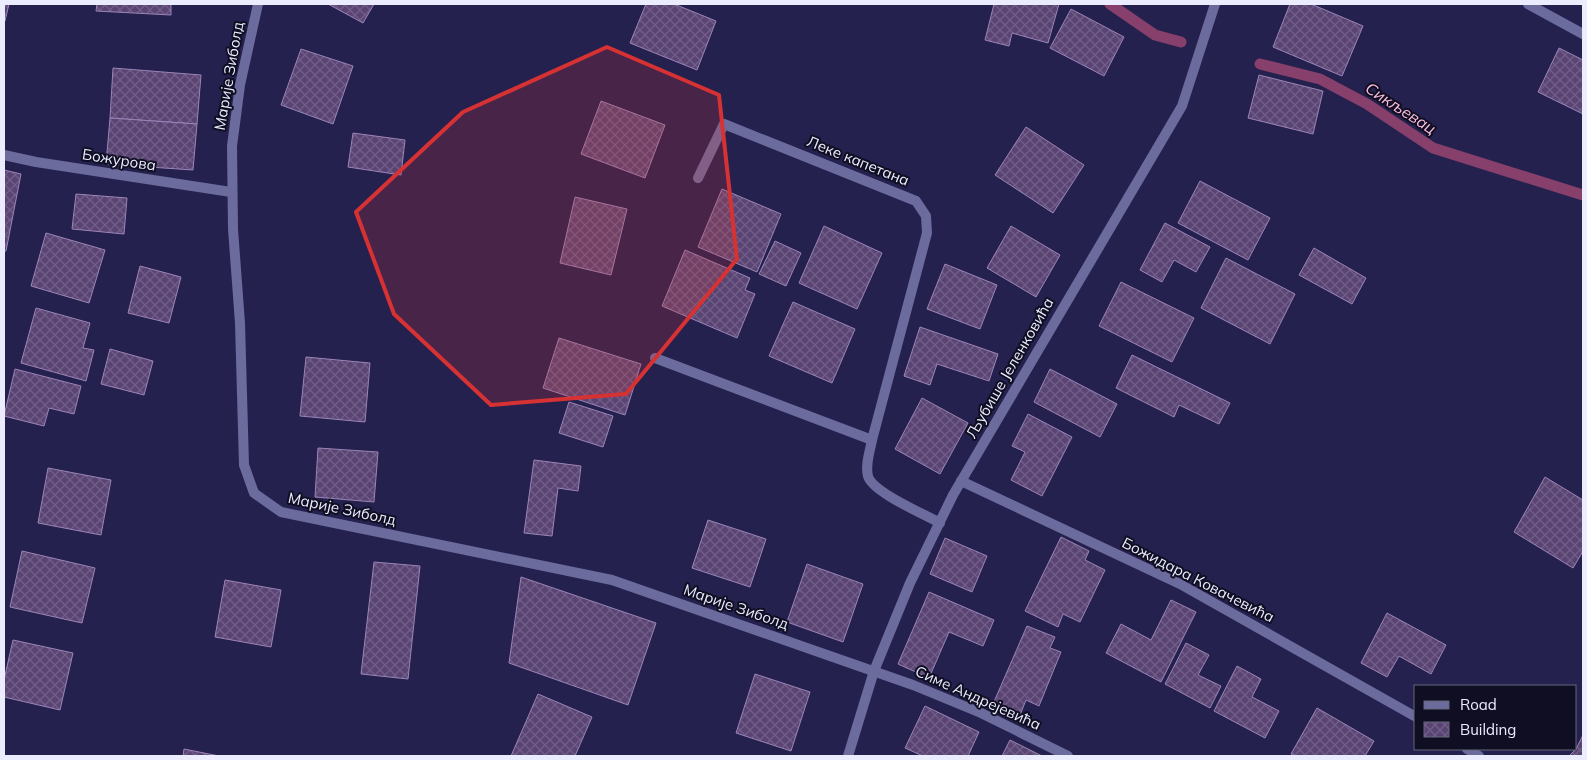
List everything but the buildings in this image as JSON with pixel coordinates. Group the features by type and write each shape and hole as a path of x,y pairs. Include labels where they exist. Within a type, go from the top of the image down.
{"street":[{"name":"Марије Зиболд","path":"258,4 240,85 232,146 231,192 240,323 244,465 254,493 281,512 612,580 874,671"},
{"name":"Љубише Јеленковића","path":"848,756 874,671 910,583 961,481 1182,106 1215,4"},
{"path":"1528,4 1583,34"},
{"name":"Леке капетана","path":"698,178 724,124 916,201 926,216 927,233 872,440 867,467 868,478 876,488 940,523"},
{"name":"Божурова","path":"4,155 36,162 231,192"},
{"path":"655,358 872,440"},
{"name":"Божидара Ковачевића","path":"961,481 1180,584 1414,716"},
{"name":"Симе Андрејевића","path":"874,671 981,713 1068,756"}],"highlighted area":[{"path":"607,47 719,95 737,259 626,394 491,405 394,314 356,212 463,112"}],"waterway":[{"name":"Сикљевац","path":"1110,4 1155,35 1181,42"},
{"name":"Сикљевац","path":"1260,64 1320,79 1367,104 1433,148 1583,195"}]}
